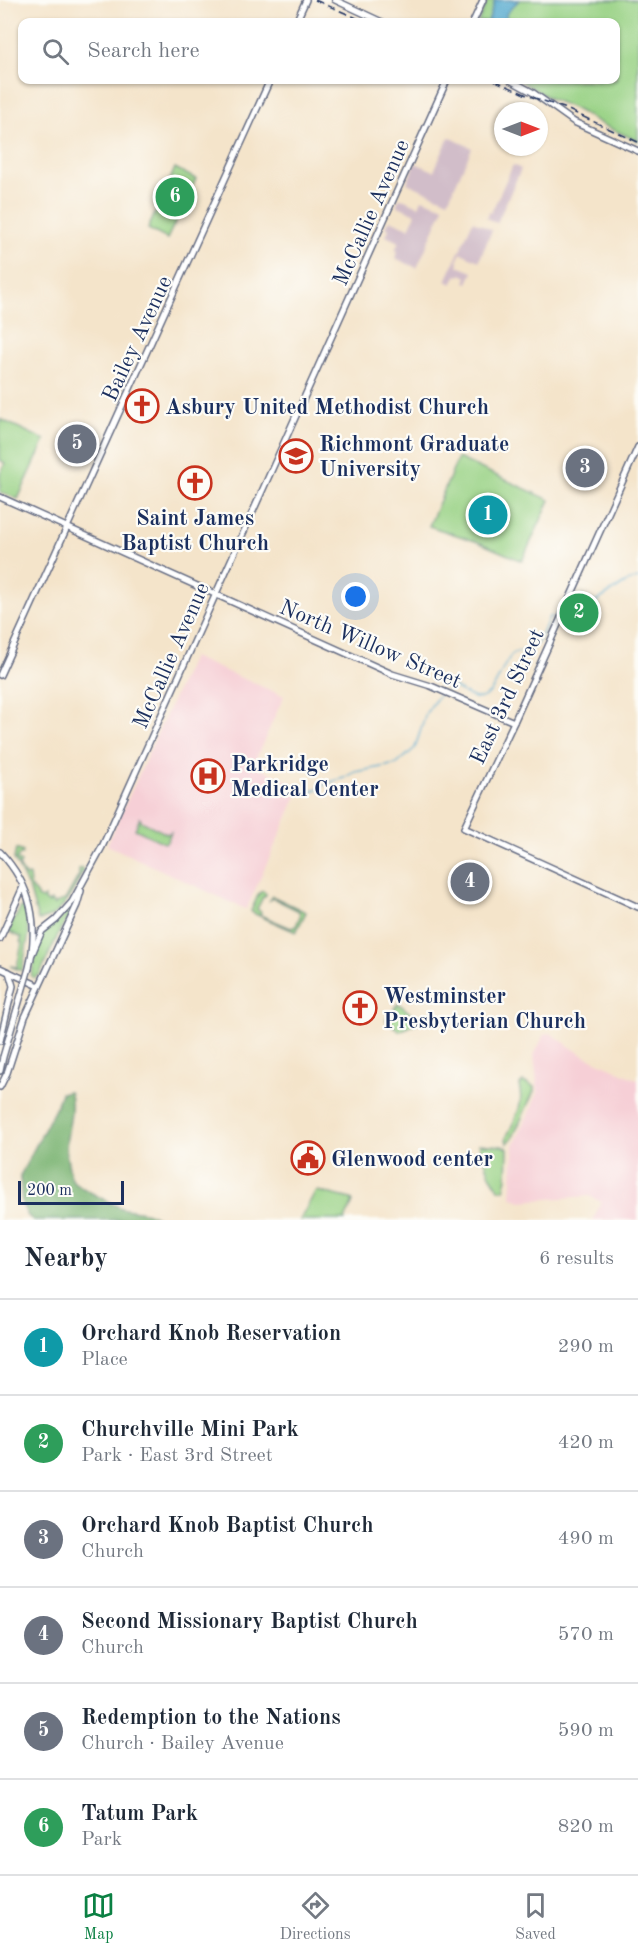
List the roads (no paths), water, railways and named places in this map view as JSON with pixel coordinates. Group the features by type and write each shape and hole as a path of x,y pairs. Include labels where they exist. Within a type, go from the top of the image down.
{"main road":[{"path":"298,18 306,0"},
{"path":"334,0 373,18"},
{"path":"475,18 483,0"},
{"name":"Bailey Avenue","path":"0,675 268,84"},
{"name":"McCallie Avenue","path":"32,954 42,931 64,911 83,884 102,847 445,84"},
{"path":"516,84 574,122 638,151"},
{"name":"East 3rd Street","path":"638,447 464,828 638,907"},
{"name":"North Willow Street","path":"0,497 392,674 431,686 514,722"},
{"path":"0,852 8,860 23,887 31,907 34,926 29,968 0,1066"},
{"path":"0,1087 7,1073 25,1017 77,905 83,884"},
{"path":"0,939 23,887"},
{"path":"14,908 21,904 31,907"},
{"name":"McCallie Avenue","path":"34,926 64,911"},
{"path":"0,968 39,986"},
{"path":"0,1041 13,986 9,972"},
{"path":"0,1071 3,1057"}],"water":[{"path":"495,0 519,0 506,14 506,18 489,18"}],"waterway":[{"path":"447,690 454,687 472,697 482,698 493,688 513,654 534,648 549,617 574,625 597,601 625,583 638,578"},
{"path":"306,795 355,772 397,764 415,748 426,713 443,692"}],"railway":[{"path":"315,0 357,18"},
{"path":"503,84 564,108 638,142"}],"place":[{"name":"Tatum Park","path":"175,197"},
{"name":"Asbury United Methodist Church","path":"142,406"},
{"name":"Redemption to the Nations","path":"77,444"},
{"name":"Richmont Graduate University","path":"296,456"},
{"name":"Orchard Knob Baptist Church","path":"585,468"},
{"name":"Saint James Baptist Church","path":"195,483"},
{"name":"Orchard Knob Reservation","path":"488,515"},
{"name":"Churchville Mini Park","path":"579,613"},
{"name":"Parkridge Medical Center","path":"208,776"},
{"name":"Second Missionary Baptist Church","path":"470,882"},
{"name":"Westminster Presbyterian Church","path":"360,1008"},
{"name":"Glenwood center","path":"308,1158"}]}
